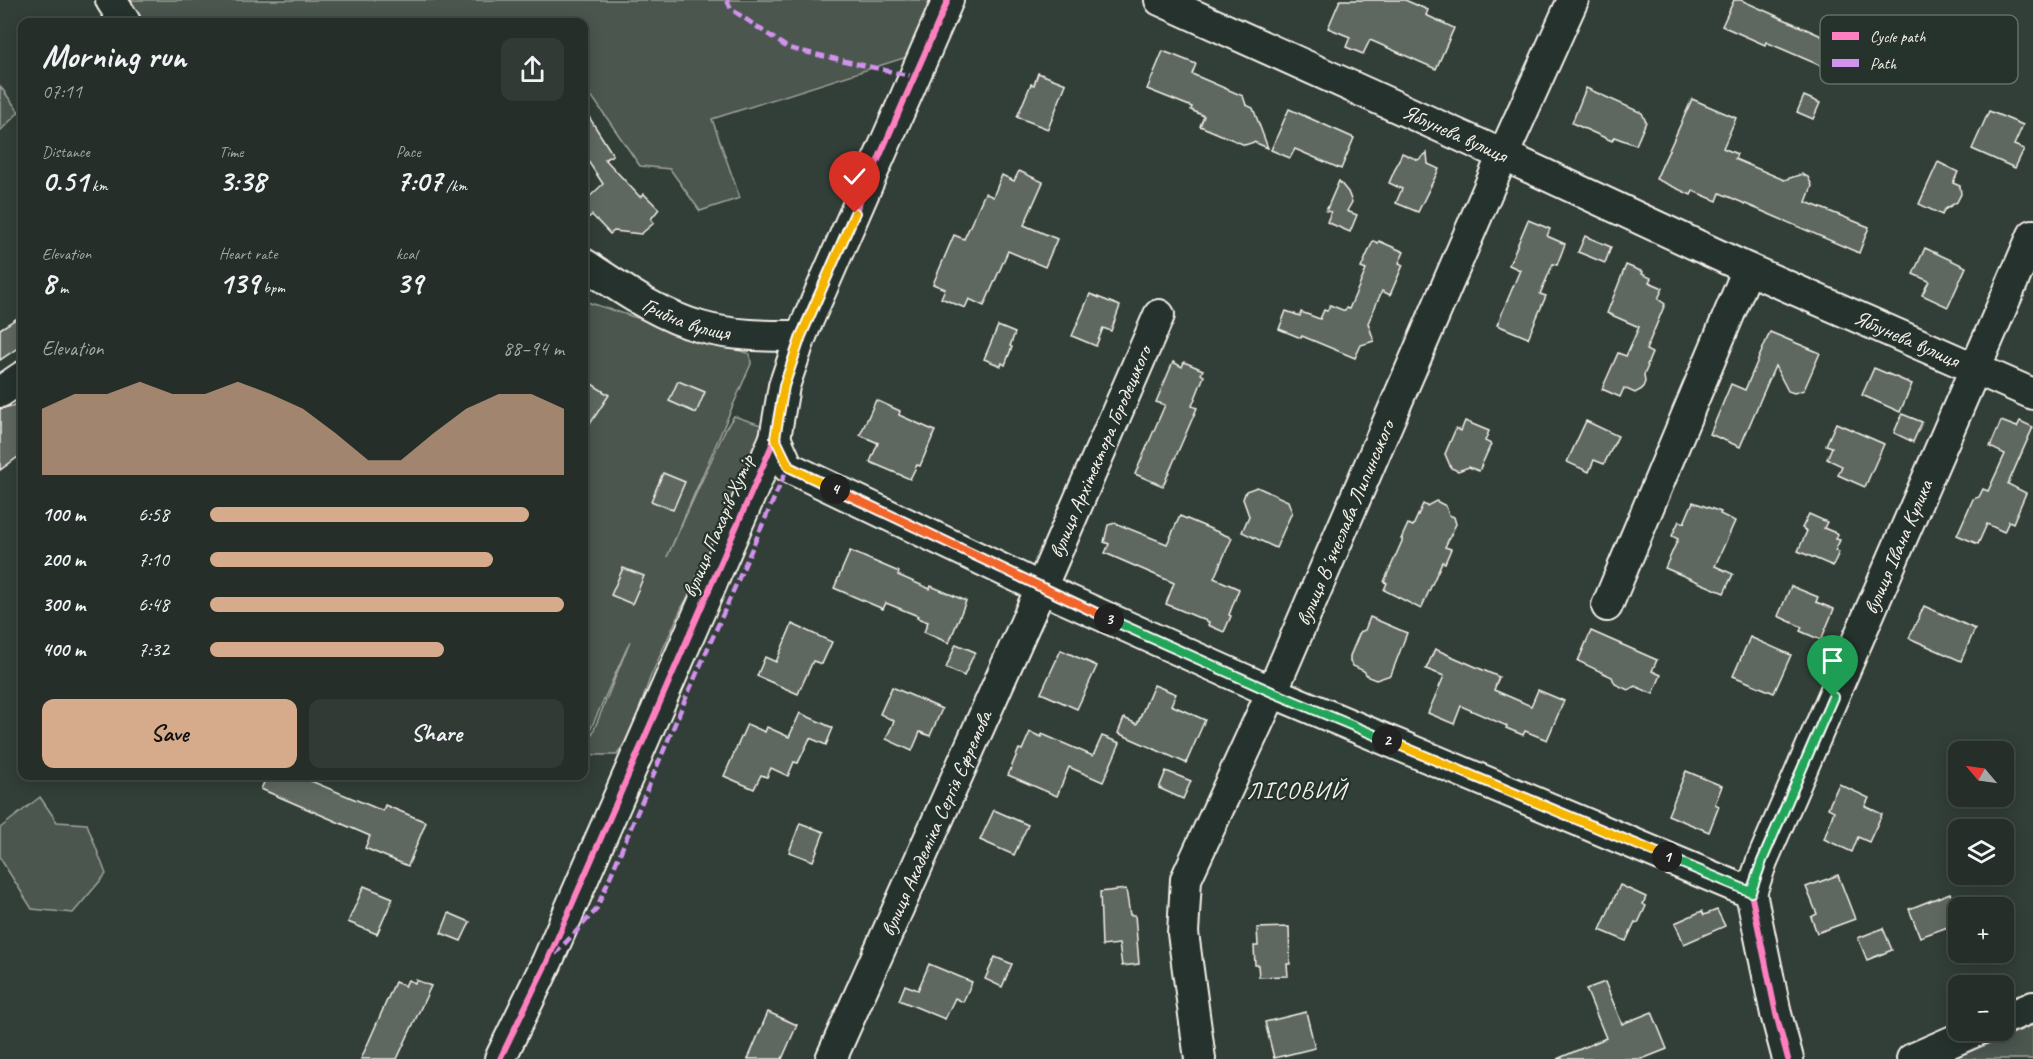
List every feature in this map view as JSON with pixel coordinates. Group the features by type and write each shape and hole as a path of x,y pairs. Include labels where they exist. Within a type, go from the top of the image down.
{"street":[{"path":"111,0 122,18"},
{"name":"вулиця Пахарів Хутір","path":"500,1059 551,952 775,438 784,386 801,336 948,0"},
{"name":"Яблунева вулиця","path":"1160,0 1748,269 2033,394"},
{"name":"вулиця Вʼячеслава Липинського","path":"1200,1059 1183,933 1186,879 1272,692 1503,155 1573,0"},
{"name":"вулиця Івана Кулика","path":"1751,892 1762,861 2033,235"},
{"name":"Грибна вулиця","path":"588,267 650,306 701,327 754,335 801,336"},
{"path":"1607,606 1748,269"},
{"name":"вулиця Архітектора Городецького","path":"1041,588 1160,315"},
{"path":"0,392 18,379"},
{"path":"775,438 789,467 1041,588 1272,692 1751,892 1776,1014 1788,1059"},
{"name":"вулиця Академіка Сергія Єфремова","path":"831,1059 1041,588"},
{"path":"2014,1015 2033,1007"},
{"path":"1912,1059 1953,1041"}],"shaded area":[{"path":"111,0 930,0 907,57 712,119 740,198 700,211 670,169 640,166 588,91 588,18 122,18"},
{"path":"0,86 18,113 0,131"},
{"path":"588,302 750,354 751,364 667,557 726,428 734,416 761,425 767,437 703,571 682,607 650,678 632,731 617,755 592,755 588,745 630,641 588,735"},
{"path":"40,797 57,822 87,824 106,874 73,913 32,909 0,858 0,828"},
{"path":"2033,1025 2033,1059 1952,1059 1995,1041 2014,1041 2014,1033"}],"building":[{"path":"1340,0 1405,0 1428,10 1426,15 1454,28 1436,69 1370,40 1363,54 1346,47 1350,37 1328,28"},
{"path":"1734,0 1741,0 1820,35 1820,65 1766,42 1765,45 1722,26"},
{"path":"1163,51 1196,64 1192,74 1243,96 1246,105 1253,108 1268,148 1254,142 1245,145 1200,126 1204,116 1191,110 1192,107 1147,89"},
{"path":"1038,73 1066,84 1048,129 1017,117"},
{"path":"1586,88 1642,113 1646,122 1636,145 1614,137 1612,141 1572,123"},
{"path":"1804,96 1820,103 1813,119 1797,112"},
{"path":"1692,99 1736,118 1723,148 1737,154 1735,159 1784,180 1802,174 1808,177 1812,186 1806,202 1869,227 1859,253 1720,193 1717,201 1693,191 1691,195 1656,179"},
{"path":"1289,109 1354,138 1341,169 1295,149 1290,158 1271,150"},
{"path":"1989,111 2023,125 2014,145 2024,149 2015,168 1972,149"},
{"path":"588,115 613,155 605,159 640,197 644,194 659,209 651,219 654,223 641,234 614,231 610,234 592,215 588,218 588,198 603,184 588,161"},
{"path":"1402,153 1418,160 1427,153 1428,164 1439,169 1418,212 1396,203 1402,189 1389,183"},
{"path":"1938,162 1958,172 1953,183 1960,186 1961,194 1957,202 1944,210 1942,215 1919,204"},
{"path":"1019,171 1043,182 1024,225 1057,239 1045,267 1008,251 984,306 969,299 965,308 941,298 945,289 933,284 954,235 964,239 985,193 993,197 1002,175 1014,181"},
{"path":"1339,181 1348,192 1352,202 1347,211 1357,215 1350,232 1327,222 1331,212 1326,211"},
{"path":"1528,220 1550,229 1547,236 1565,244 1557,265 1553,264 1540,294 1546,296 1528,338 1497,325 1520,270 1509,265"},
{"path":"1585,236 1611,247 1605,263 1578,252"},
{"path":"1373,241 1378,243 1379,241 1404,252 1399,263 1403,265 1390,295 1382,291 1368,323 1374,341 1361,345 1355,358 1279,329 1286,311 1300,316 1301,312 1320,319 1324,310 1327,311 1330,305 1345,311 1346,308 1349,309 1366,270 1361,268"},
{"path":"1925,248 1966,267 1948,307 1922,295 1929,281 1913,274"},
{"path":"1626,265 1643,272 1642,274 1651,278 1649,282 1663,288 1658,299 1665,304 1646,350 1652,353 1644,375 1645,382 1642,389 1635,393 1624,388 1620,397 1602,389 1618,353 1626,356 1639,327 1607,313"},
{"path":"1090,294 1120,306 1111,331 1103,328 1096,346 1072,336"},
{"path":"18,318 18,348 0,360 0,329"},
{"path":"998,326 1015,333 1005,365 1002,363 1001,366 984,359"},
{"path":"1770,332 1820,353 1804,390 1794,393 1788,391 1775,366 1740,447 1710,434 1731,384 1745,390"},
{"path":"1173,362 1182,367 1184,362 1203,370 1201,374 1204,376 1192,406 1197,408 1163,486 1135,474 1165,405 1156,402"},
{"path":"1874,368 1912,384 1900,412 1862,395"},
{"path":"678,381 705,392 696,413 669,401"},
{"path":"588,382 609,395 588,427"},
{"path":"876,400 900,411 899,415 935,431 920,466 917,465 910,479 870,462 878,443 860,435"},
{"path":"18,402 18,457 0,470 0,409 12,407"},
{"path":"1902,414 1922,422 1913,442 1894,433"},
{"path":"1465,421 1489,431 1485,441 1491,444 1479,471 1469,467 1458,471 1451,468 1445,454 1456,428 1461,431"},
{"path":"1586,421 1618,436 1604,464 1594,460 1589,472 1567,462"},
{"path":"2001,421 2017,427 2020,421 2033,427 2008,484 2026,493 2013,523 2009,521 2004,532 1987,524 1978,544 1957,535 1973,499 1979,497 1983,489 1988,491 2005,454 1990,447"},
{"path":"1836,423 1884,444 1865,487 1838,475 1842,466 1827,459 1832,447 1826,445"},
{"path":"663,473 685,482 673,510 651,501"},
{"path":"1257,487 1288,501 1292,512 1276,548 1242,532 1249,516 1243,499 1246,491"},
{"path":"1436,501 1446,506 1456,524 1445,547 1451,549 1445,563 1442,562 1421,609 1384,590 1387,583 1384,582 1408,524 1413,526 1423,504 1427,506"},
{"path":"1693,502 1721,512 1720,514 1735,521 1715,566 1733,574 1724,593 1665,568 1678,539 1672,536 1679,521 1684,523"},
{"path":"1809,514 1827,522 1824,528 1838,534 1836,539 1840,540 1835,551 1839,552 1833,566 1798,551 1807,531 1802,528"},
{"path":"1180,516 1232,538 1214,578 1239,589 1224,632 1208,625 1209,622 1166,604 1174,583 1105,553 1109,544 1104,542 1108,525 1115,523 1167,544"},
{"path":"850,551 899,572 898,575 930,589 931,586 966,601 949,643 924,632 928,622 917,618 918,616 886,603 883,609 834,588"},
{"path":"623,568 644,576 632,604 611,595"},
{"path":"1791,586 1818,597 1816,602 1834,609 1821,640 1800,631 1802,627 1778,616"},
{"path":"1924,606 1975,629 1961,661 1909,638"},
{"path":"1370,617 1407,633 1391,675 1376,680 1368,677 1364,671 1350,662 1350,656 1360,632 1365,630"},
{"path":"792,624 832,642 822,664 813,661 798,694 757,676 765,657 776,662"},
{"path":"1591,631 1657,660 1652,671 1661,675 1653,694 1635,686 1628,690 1615,684 1612,677 1578,661"},
{"path":"1750,637 1791,655 1774,693 1733,676"},
{"path":"956,644 975,652 964,676 946,668"},
{"path":"1435,649 1499,677 1494,690 1531,706 1538,690 1564,701 1547,740 1525,731 1523,735 1461,706 1454,724 1428,713 1444,676 1426,669"},
{"path":"1061,650 1097,666 1077,709 1041,693"},
{"path":"1154,685 1176,694 1171,705 1205,720 1186,763 1118,733 1124,718 1137,724"},
{"path":"892,687 942,709 930,736 920,732 912,751 886,739 894,721 880,714"},
{"path":"800,713 833,728 826,745 810,738 798,763 794,762 788,776 771,768 767,777 761,775 754,789 724,776 747,724 765,732 767,727 789,737"},
{"path":"1030,732 1041,737 1042,734 1093,756 1102,736 1120,743 1103,782 1069,767 1057,796 1008,775 1019,749 1022,750"},
{"path":"1166,771 1191,781 1183,799 1159,788"},
{"path":"1686,771 1722,786 1715,804 1719,806 1709,832 1668,815"},
{"path":"265,780 309,780 383,811 385,805 426,822 408,866 365,848 370,836 261,789"},
{"path":"1839,784 1869,798 1865,806 1882,814 1869,842 1858,837 1852,852 1824,839 1834,811 1828,808"},
{"path":"994,810 1028,825 1014,855 980,840"},
{"path":"800,823 824,832 813,861 789,852"},
{"path":"1838,875 1855,919 1817,933 1811,917 1817,914 1806,887"},
{"path":"1620,885 1646,897 1643,904 1646,906 1626,941 1600,930"},
{"path":"364,886 393,898 377,934 348,922"},
{"path":"1126,889 1130,915 1135,915 1139,964 1122,966 1119,944 1102,946 1100,892"},
{"path":"1950,893 1952,897 1948,897 1948,927 1920,937 1909,909"},
{"path":"1717,910 1725,926 1684,944 1675,923 1702,911 1704,915"},
{"path":"449,913 470,922 461,941 441,933"},
{"path":"1289,927 1288,976 1259,977 1258,965 1255,965 1254,946 1258,946 1257,928"},
{"path":"1883,928 1892,950 1867,960 1858,938"},
{"path":"995,957 1012,964 1002,987 985,979"},
{"path":"929,964 972,982 963,1002 955,998 945,1019 899,1000 905,985 918,990"},
{"path":"408,980 415,983 416,980 431,986 397,1059 361,1059 395,982 405,986"},
{"path":"1605,982 1622,1024 1652,1012 1667,1049 1642,1059 1557,1059 1606,1038 1586,989"},
{"path":"768,1012 797,1025 782,1059 748,1059"},
{"path":"1306,1012 1315,1048 1274,1058 1265,1022"}],"marked path":[{"path":"727,0 731,9 788,48 915,77"},
{"path":"555,954 596,910 685,700 788,467"}],"cycle path":[{"path":"500,1059 547,962 775,438 784,386 801,336 948,0"},
{"path":"775,438 788,467 1041,588 1272,692 1751,893 1776,1014 1788,1059"}],"district":[{"name":"ЛІСОВИЙ","path":"1297,790"}],"route":[{"path":"855,213 801,336 784,386 775,438 789,467 1041,588 1272,692 1751,892 1762,861 1833,697"}]}
